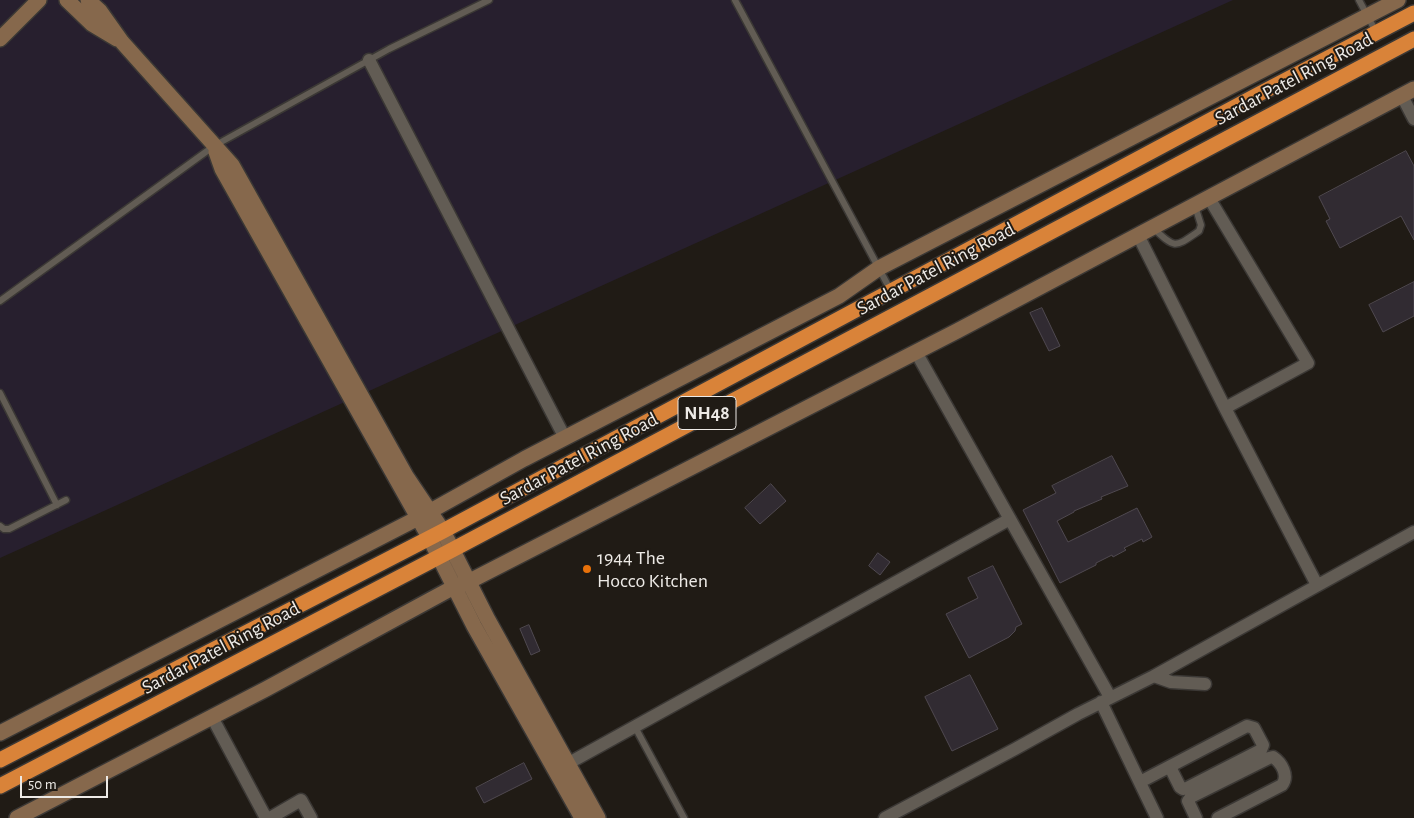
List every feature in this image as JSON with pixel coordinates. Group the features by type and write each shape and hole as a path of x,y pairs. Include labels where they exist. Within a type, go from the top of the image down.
{"highway":[{"name":"Sardar Patel Ring Road","path":"0,760 443,531 1414,13"},
{"name":"Sardar Patel Ring Road","path":"0,786 437,556 452,550 1414,39"}],"street":[{"path":"0,27 27,0"},
{"path":"0,39 39,0"},
{"path":"67,0 92,24 122,42"},
{"path":"88,0 100,11 122,42 214,146 222,169 424,515 429,537 437,556 582,818"},
{"name":"Sardar Patel Ring Road","path":"0,734 424,515 524,459 839,296 879,268 1398,0"},
{"path":"369,60 565,438"},
{"path":"17,818 33,814 454,587 468,582 916,352 1408,92 1414,119"},
{"path":"1209,198 1308,364 1225,408"},
{"path":"1138,235 1317,585"},
{"path":"916,352 1010,519 1106,700 1157,818"},
{"path":"424,515 443,531 468,582 598,818"},
{"path":"568,764 1010,519"},
{"path":"885,818 1154,676 1414,532"},
{"path":"1154,676 1171,682 1205,684"},
{"path":"212,717 266,818"},
{"path":"1140,782 1247,726 1254,728 1263,744 1261,750 1187,788 1180,786 1170,767"},
{"path":"1196,818 1188,802 1191,797 1269,758 1273,757 1280,763 1285,776 1285,782 1282,785 1218,818"},
{"path":"270,818 301,800 311,818"}],"lane":[{"path":"0,301 214,146 369,60 489,0"},
{"path":"735,0 891,291"},
{"path":"1359,0 1376,33"},
{"path":"1152,228 1170,244 1178,245 1199,232 1201,225 1195,205"},
{"path":"0,393 57,505"},
{"path":"0,526 4,529 9,529 66,500"},
{"path":"635,727 684,818"}],"shaded area":[{"path":"0,0 1233,0 0,558"}],"building":[{"path":"1406,151 1414,166 1414,240 1401,216 1340,248 1326,221 1330,219 1319,197"},
{"path":"1414,282 1414,316 1383,332 1369,305"},
{"path":"1042,308 1060,346 1049,351 1030,313"},
{"path":"1112,456 1128,486 1101,497 1102,499 1074,511 1057,521 1068,542 1137,508 1152,537 1143,542 1142,539 1124,548 1126,550 1096,563 1096,565 1060,583 1023,510 1056,493 1052,486"},
{"path":"771,484 786,501 760,524 745,508"},
{"path":"878,553 890,562 880,575 869,566"},
{"path":"993,566 1022,624 1016,627 1009,637 969,658 946,614 978,598 968,578"},
{"path":"529,625 540,651 531,655 520,629"},
{"path":"970,675 998,729 952,751 925,697"},
{"path":"524,763 532,779 484,803 476,788"}],"place":[{"name":"1944 The Hocco Kitchen","path":"587,569"}]}
